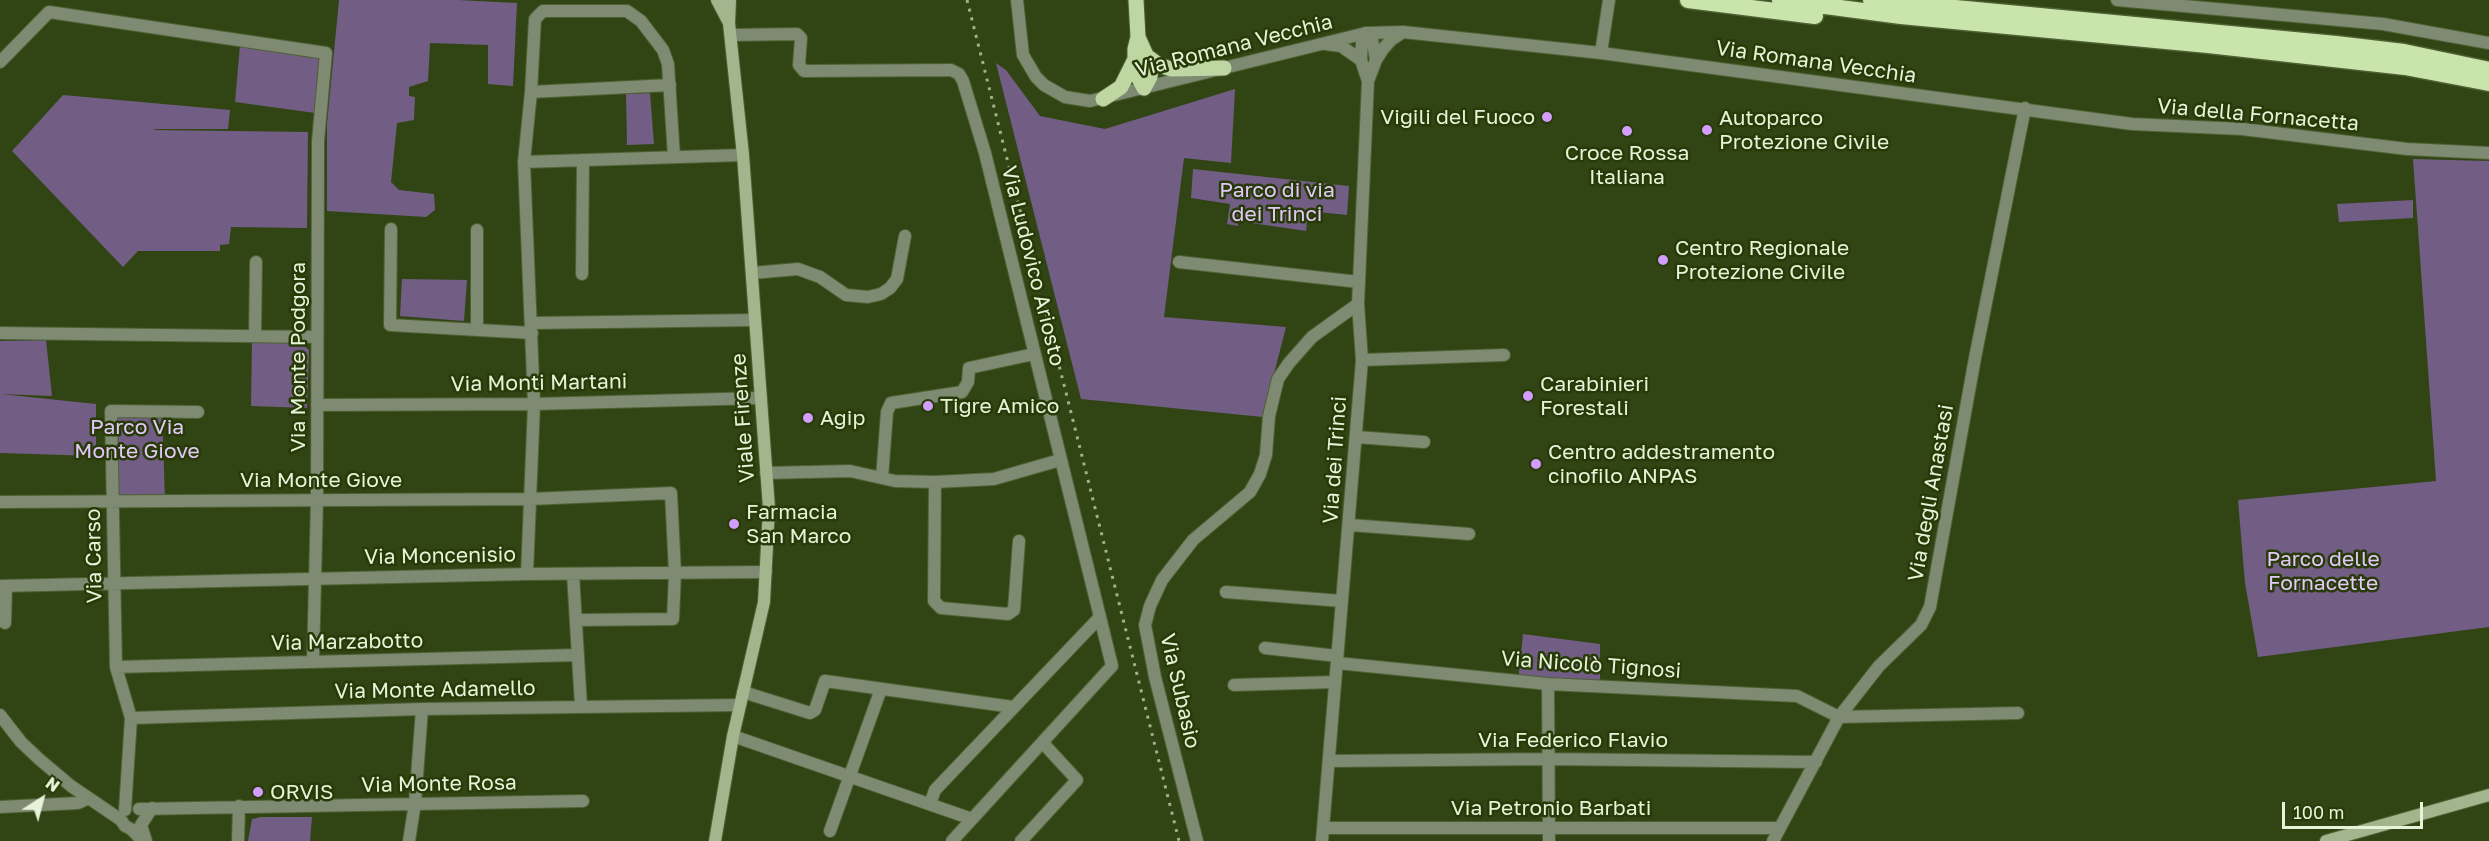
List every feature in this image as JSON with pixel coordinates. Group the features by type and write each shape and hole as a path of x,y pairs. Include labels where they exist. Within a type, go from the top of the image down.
{"highway":[{"path":"1688,0 1779,13 1860,20 1901,16"},
{"path":"1780,0 1901,16 2383,64 2489,83"},
{"path":"1871,0 2336,44 2404,52 2489,70"}],"main road":[{"name":"Viale Firenze","path":"717,0 730,29"},
{"name":"Viale Firenze","path":"715,841 733,736 764,602 768,508 743,155 730,29 730,0"},
{"path":"1136,0 1141,59 1135,71 1144,88"},
{"path":"1103,99 1121,87 1141,59"},
{"path":"1141,59 1171,69 1224,68"},
{"path":"2326,841 2489,795"}],"street":[{"name":"Via Romana Vecchia","path":"1017,0 1023,55 1036,77 1044,85 1065,97 1084,100 1103,99 1366,33 1403,32 1601,53 1852,88 2025,108"},
{"path":"1601,53 1609,0"},
{"path":"2117,0 2383,24 2489,43"},
{"path":"527,574 534,404 524,162 535,19 543,12 627,11 641,21 663,50 668,64 674,157"},
{"name":"Via Monte Podgora","path":"0,62 49,12 326,52 318,141 317,499 313,662"},
{"name":"Via Ludovico Ariosto","path":"730,29 792,33 801,38 799,65 804,71 951,70 959,74 963,81 985,153 1112,666 1042,743"},
{"name":"Via dei Trinci","path":"1322,841 1362,360 1358,303 1368,81 1376,60 1390,40 1403,32"},
{"path":"1366,33 1372,39 1376,60"},
{"name":"Via dei Trinci","path":"1366,33 1362,41 1361,60 1368,81"},
{"path":"1321,43 1341,46 1361,60"},
{"path":"531,92 670,85"},
{"name":"Via della Fornacetta","path":"2025,108 2132,124 2242,129 2407,149 2489,153"},
{"name":"Via degli Anastasi","path":"1773,841 1839,717 1879,666 1921,625 1930,607 1975,358 2025,108"},
{"path":"524,162 743,155"},
{"path":"582,274 583,160"},
{"path":"390,229 390,325 531,328 755,320"},
{"path":"477,230 477,328"},
{"path":"752,273 798,269 820,278 846,295 868,297 881,294 897,279 905,236"},
{"path":"255,336 256,262"},
{"path":"1179,262 1359,282"},
{"name":"Via Subasio","path":"1197,841 1155,677 1145,625 1150,606 1162,580 1193,540 1250,492 1260,474 1266,455 1269,416 1278,379 1312,337 1358,303"},
{"path":"0,333 316,337"},
{"path":"882,478 887,412 891,403 962,392 968,382 969,368 1034,354"},
{"path":"1362,360 1504,355"},
{"name":"Via Monti Martani","path":"317,405 534,404 761,398"},
{"name":"Via Carso","path":"144,841 134,817 128,784 131,718 116,667 111,411 198,412"},
{"path":"1356,437 1424,442"},
{"path":"766,473 850,471 895,481 935,482 994,479 1060,460"},
{"path":"935,482 934,601 941,608 1008,615 1014,610 1019,541"},
{"name":"Via Monte Giove","path":"0,502 530,499 671,493 675,573"},
{"path":"1350,525 1469,534"},
{"name":"Via Moncenisio","path":"3,586 527,574 766,572"},
{"path":"576,620 673,619 675,573"},
{"path":"573,574 581,706"},
{"path":"3,586 5,623"},
{"path":"1226,592 1342,601"},
{"path":"930,804 935,790 1100,617"},
{"name":"Via Nicolò Tignosi","path":"1265,648 1337,659 1548,684 1797,696 1839,717"},
{"name":"Via Marzabotto","path":"116,667 578,655"},
{"name":"Via Monte Adamello","path":"131,718 581,706 741,698 810,713 816,710 825,681 881,689"},
{"path":"1234,685 1335,682"},
{"path":"1548,684 1549,841"},
{"path":"830,831 881,689 1013,707"},
{"path":"409,841 415,803 422,709"},
{"path":"1839,717 2018,713"},
{"path":"0,715 25,746 56,774 89,798 134,817"},
{"path":"733,736 972,819"},
{"path":"952,841 1042,743 1077,780 1021,841"},
{"name":"Via Federico Flavio","path":"1329,761 1548,759 1816,762"},
{"path":"0,807 78,803 89,798"},
{"name":"Via Monte Rosa","path":"134,817 152,808 583,801"},
{"path":"238,841 239,806"},
{"name":"Via Petronio Barbati","path":"1323,828 1780,828"},
{"path":"1585,828 1586,841"}],"green space":[{"path":"339,0 458,0 517,3 513,86 488,84 488,45 430,43 428,81 409,87 409,96 415,97 414,120 397,123 391,182 399,190 434,194 435,210 426,217 327,211 327,124"},
{"path":"240,45 312,53 320,60 315,113 235,102"},
{"path":"996,63 1006,70 1040,116 1105,129 1235,89 1231,163 1184,158 1164,317 1286,327 1263,417 1081,399"},
{"path":"650,93 654,144 627,145 626,94"},
{"path":"63,95 230,110 228,129 154,130 308,132 307,228 231,227 229,244 220,245 220,251 138,251 123,267 12,151"},
{"name":"Parco delle Fornacette","path":"2413,159 2489,161 2489,627 2258,657 2245,583 2238,500 2436,481"},
{"name":"Parco di via dei Trinci","path":"1193,169 1349,186 1347,215 1308,211 1306,231 1238,221 1238,226 1227,224 1230,204 1191,198"},
{"path":"2413,200 2413,218 2339,222 2337,204"},
{"path":"402,279 467,280 464,321 400,316"},
{"path":"46,340 52,396 1,394 96,404 96,456 0,453 0,341"},
{"path":"252,340 298,341 309,350 307,408 251,406"},
{"name":"Parco Via Monte Giove","path":"111,411 162,412 165,500 113,501"},
{"path":"1523,634 1600,644 1600,687 1518,681"},
{"path":"312,817 310,841 248,841 252,819"}],"railway":[{"path":"967,0 1179,841"}],"place":[{"name":"Vigili del Fuoco","path":"1547,117"},
{"name":"Autoparco Protezione Civile","path":"1707,130"},
{"name":"Croce Rossa Italiana","path":"1627,131"},
{"name":"Centro Regionale Protezione Civile","path":"1663,260"},
{"name":"Carabinieri Forestali","path":"1528,396"},
{"name":"Tigre Amico","path":"928,406"},
{"name":"Agip","path":"808,418"},
{"name":"Centro addestramento cinofilo ANPAS","path":"1536,464"},
{"name":"Farmacia San Marco","path":"734,524"},
{"name":"ORVIS","path":"258,792"}]}
